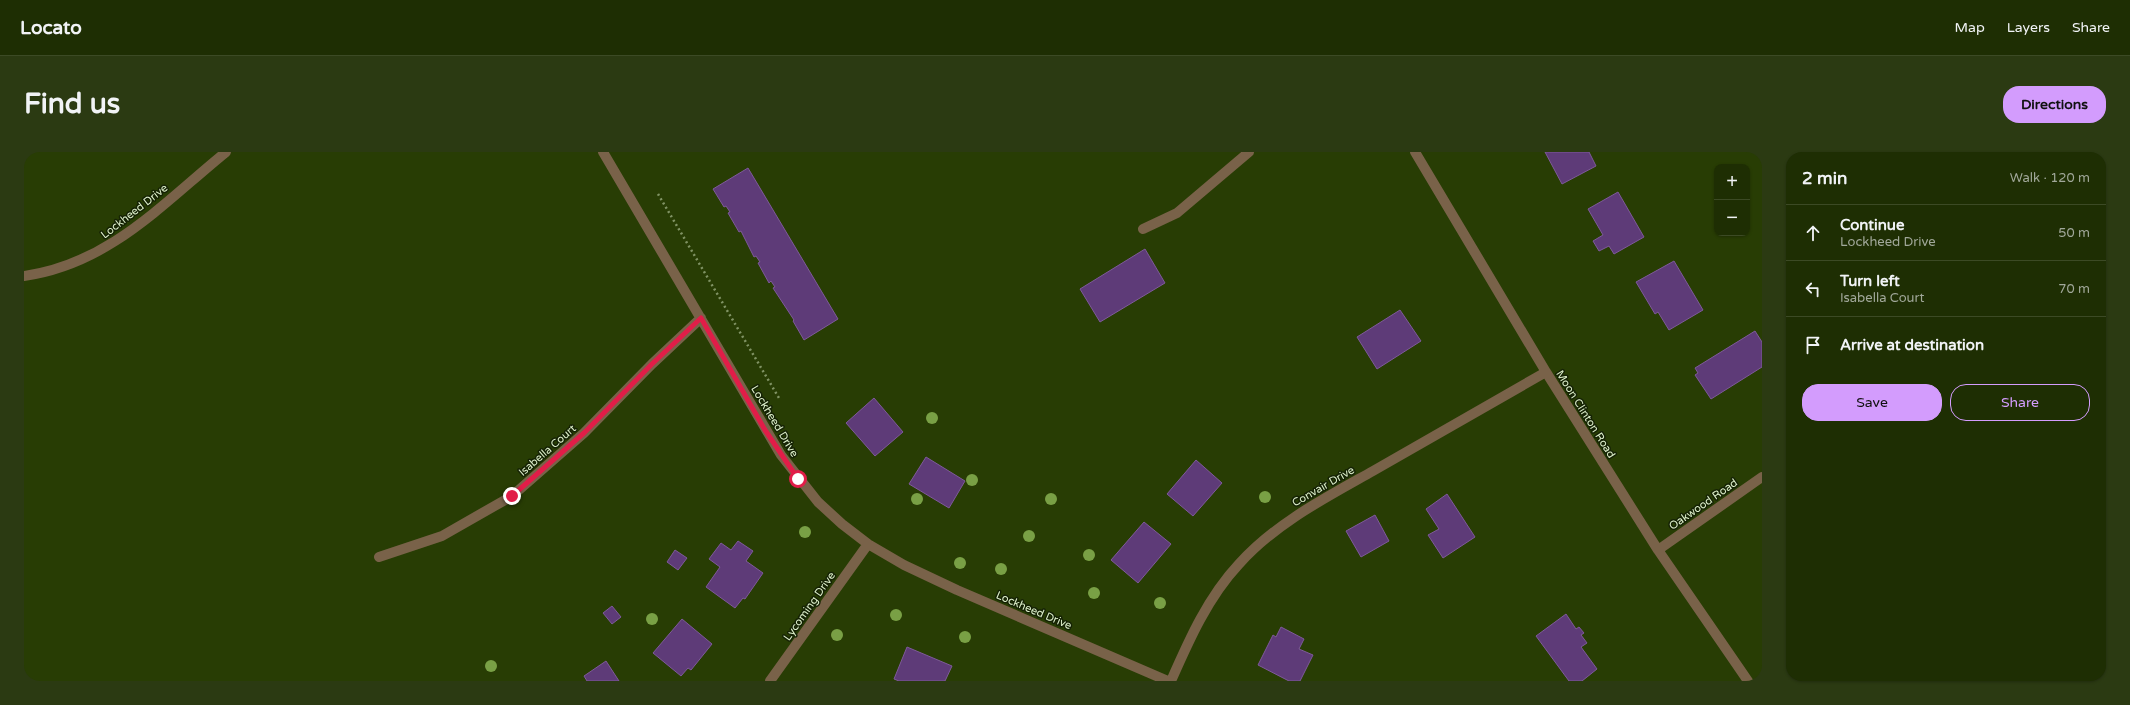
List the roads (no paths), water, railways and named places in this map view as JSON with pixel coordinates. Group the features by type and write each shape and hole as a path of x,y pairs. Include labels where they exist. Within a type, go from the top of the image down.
{"street":[{"name":"Lockheed Drive","path":"24,276 73,264 110,246 226,152"},
{"name":"Lockheed Drive","path":"603,152 765,430 785,461 818,502 842,524 868,544 904,565 957,590 1168,681"},
{"path":"1143,229 1177,213 1248,152"},
{"name":"Moon Clinton Road","path":"1415,152 1546,372 1658,550 1748,681"},
{"name":"Isabella Court","path":"379,556 442,536 512,496 584,433 652,364 701,318"},
{"name":"Convair Drive","path":"1171,681 1202,617 1221,587 1238,565 1266,537 1322,501 1546,372"},
{"name":"Oakwood Road","path":"1658,550 1762,477"},
{"name":"Lycoming Drive","path":"770,681 868,544"}]}
